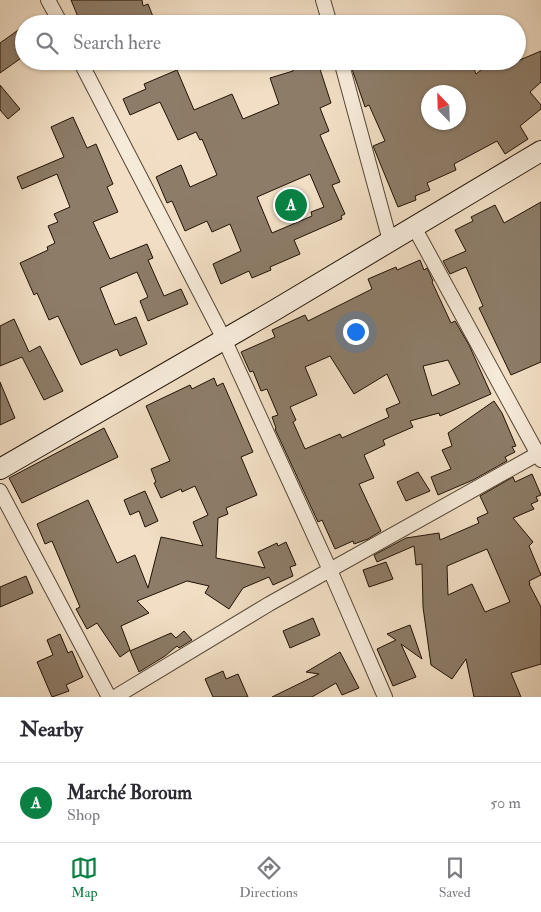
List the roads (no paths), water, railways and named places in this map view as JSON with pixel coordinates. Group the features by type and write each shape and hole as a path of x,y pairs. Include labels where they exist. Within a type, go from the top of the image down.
{"street":[{"path":"48,0 56,15"},
{"path":"323,0 327,15"},
{"path":"85,70 224,339 330,570 385,697"},
{"path":"343,70 390,241"},
{"path":"0,469 541,151"},
{"path":"115,697 269,604 540,455 414,227"},
{"path":"0,491 109,697"}],"place":[{"name":"Marché Boroum","path":"291,205"}]}
